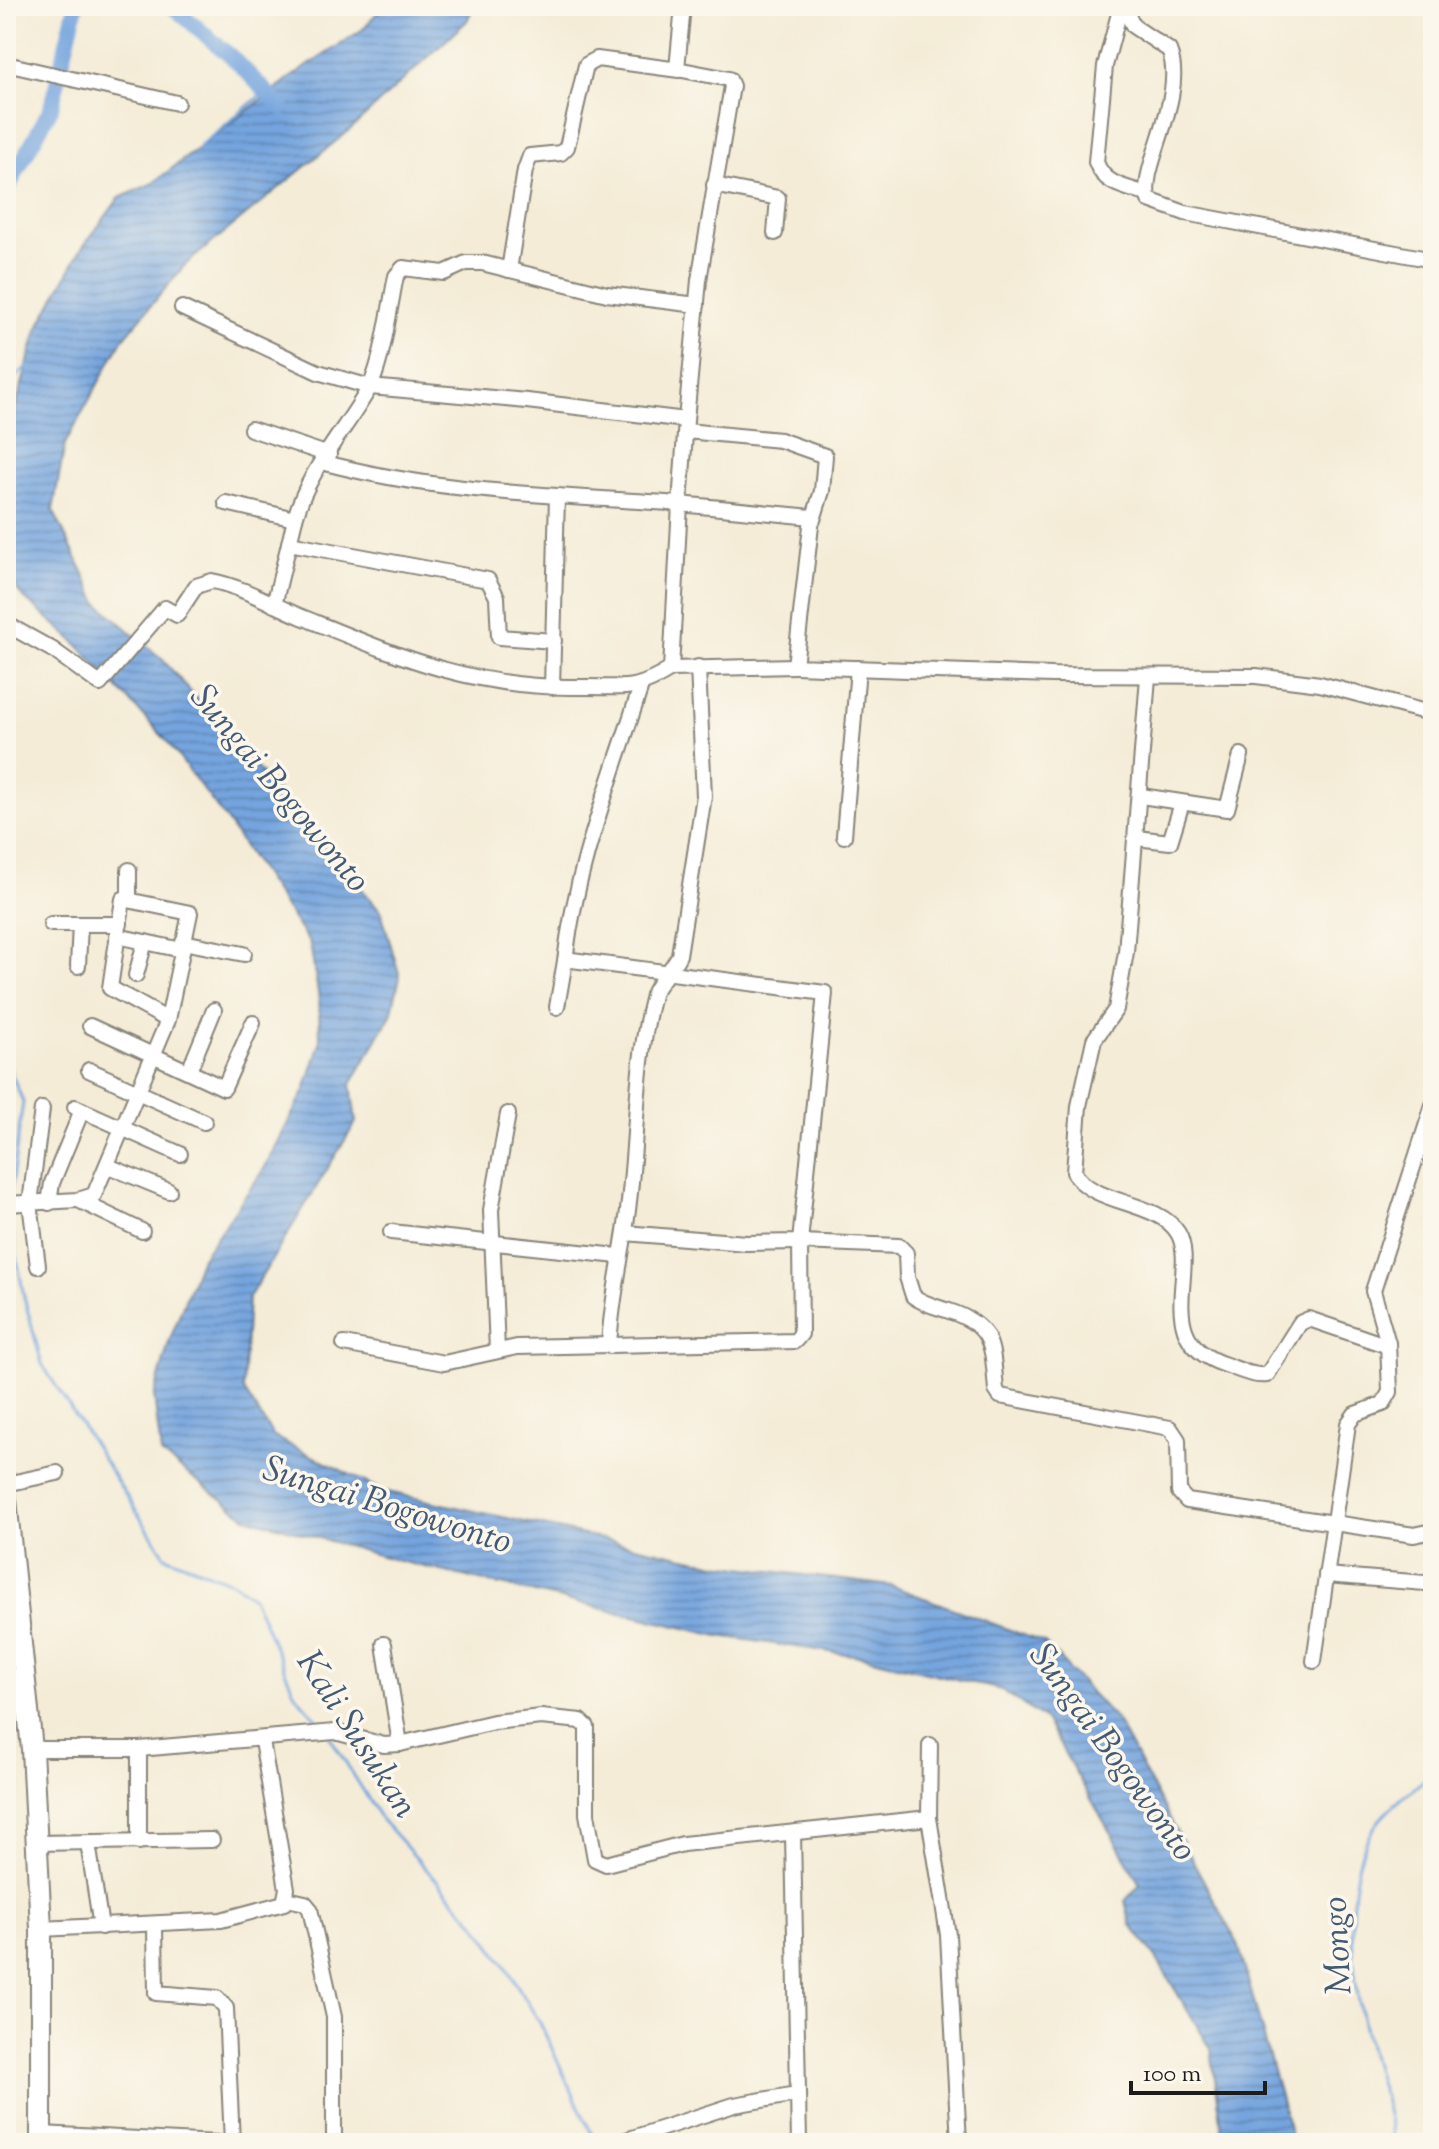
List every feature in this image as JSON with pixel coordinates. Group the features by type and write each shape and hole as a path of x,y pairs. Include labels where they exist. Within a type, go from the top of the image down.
{"highway":[{"path":"6,1500 32,1749 41,1929 41,2138"}],"street":[{"path":"679,70 676,62 683,6"},
{"path":"1123,6 1105,66 1096,162 1100,174 1108,181 1147,194"},
{"path":"1123,6 1133,26 1169,50 1172,65 1167,118 1147,194 1149,200 1185,213 1433,260"},
{"path":"509,270 530,156 561,153 567,147 586,65 597,59 679,70 731,81 697,305 680,504 671,669"},
{"path":"6,64 177,103"},
{"path":"714,185 778,198 775,233"},
{"path":"274,605 295,519 315,468 326,458 370,387 396,276 403,268 444,273 466,263 607,294 697,305"},
{"path":"182,308 318,372 370,387 527,401 780,440 825,456 822,491 813,520 795,666"},
{"path":"251,429 373,476 433,485 807,515 813,520"},
{"path":"552,687 557,496"},
{"path":"226,503 295,519"},
{"path":"289,543 488,580 497,597 499,637 554,641"},
{"path":"6,624 53,650 97,684 105,681 165,608 177,615 196,586 204,581 222,583 394,656 453,675 552,687 641,686 671,669 698,667 795,666 1148,677 1256,676 1349,690 1433,714"},
{"path":"609,1346 647,1031 655,990 671,974 679,955 704,796 698,667"},
{"path":"844,836 858,668"},
{"path":"1148,677 1141,796 1126,952 1116,1009 1094,1040 1079,1106 1073,1166 1084,1185 1162,1218 1175,1229 1182,1245 1180,1309 1187,1333 1209,1358 1267,1375 1300,1323 1309,1319 1388,1346"},
{"path":"557,1007 570,921 590,832 641,686"},
{"path":"1141,796 1227,809 1241,755"},
{"path":"1137,838 1170,842 1182,803"},
{"path":"129,870 129,900"},
{"path":"17,1204 78,1200 94,1195 168,1020 190,913 123,899 110,988 168,1020"},
{"path":"51,924 80,924 119,930 145,942 244,954"},
{"path":"78,966 80,924"},
{"path":"136,975 145,942"},
{"path":"344,1344 444,1363 497,1350 797,1340 801,1334 800,1242 825,993 565,961"},
{"path":"189,1071 214,1010"},
{"path":"90,1026 224,1088 253,1023"},
{"path":"89,1070 204,1122"},
{"path":"1314,1661 1348,1424 1355,1414 1386,1401 1391,1385 1388,1346 1373,1291 1433,1105"},
{"path":"38,1266 17,1204 42,1109"},
{"path":"49,1203 52,1183 79,1109 180,1154"},
{"path":"497,1350 491,1210 508,1114"},
{"path":"108,1166 169,1191"},
{"path":"78,1200 142,1231"},
{"path":"391,1232 618,1256"},
{"path":"625,1233 746,1243 855,1242 902,1248 913,1296 972,1320 986,1332 991,1343 996,1390 1000,1396 1170,1428 1178,1440 1180,1496 1187,1501 1414,1535 1433,1531"},
{"path":"6,1484 57,1473"},
{"path":"1326,1575 1425,1583"},
{"path":"384,1644 400,1744"},
{"path":"32,1749 139,1749 201,1742 262,1741 335,1732 384,1745 400,1744 510,1720 541,1717 581,1721 587,1727 587,1814 595,1859 606,1864 683,1844 929,1818"},
{"path":"262,1741 287,1899"},
{"path":"930,1745 929,1818 948,1935 959,2143"},
{"path":"139,1749 139,1842"},
{"path":"793,1834 799,2143"},
{"path":"36,1843 212,1840"},
{"path":"88,1843 101,1927"},
{"path":"41,1929 155,1926 228,1919 278,1906 287,1899"},
{"path":"287,1899 305,1903 310,1909 331,1996 336,2077 334,2143"},
{"path":"155,1926 156,1993 217,1998 226,2008 232,2143"},
{"path":"617,2143 734,2105 797,2094"},
{"path":"41,2138 218,2143"}],"water":[{"name":"Sungai Bogowonto","path":"383,6 474,6 467,21 352,128 185,265 122,340 65,444 53,510 98,603 163,660 381,911 400,977 391,1015 351,1084 356,1122 248,1299 243,1389 274,1437 383,1491 717,1564 892,1586 1045,1643 1117,1721 1238,1944 1293,2143 1224,2143 1211,2049 1156,1958 1131,1925 1125,1901 1140,1884 1046,1721 1002,1690 860,1656 719,1636 399,1561 246,1517 161,1454 154,1396 169,1342 200,1260 264,1169 305,1090 320,1043 319,999 310,944 226,820 166,740 73,640 23,597 6,575 6,442 37,330 80,251 119,198 153,183 291,77 363,29"}],"waterway":[{"path":"6,191 51,108 76,6"},
{"path":"172,6 235,60 282,108"},
{"name":"Kali Susukan","path":"200,146 266,91"},
{"name":"Kali Susukan","path":"6,386 29,365"},
{"name":"Kali Susukan","path":"6,1060 23,1102 9,1201"},
{"name":"Kali Susukan","path":"8,1208 24,1297 42,1364 165,1556 234,1583 253,1597 295,1694 324,1727"},
{"name":"Kali Susukan","path":"330,1737 381,1819 474,1922 503,1962 540,2023 596,2143"},
{"name":"Mongo","path":"1393,2143 1356,1985 1353,1896 1366,1843 1378,1822 1433,1773"}]}
